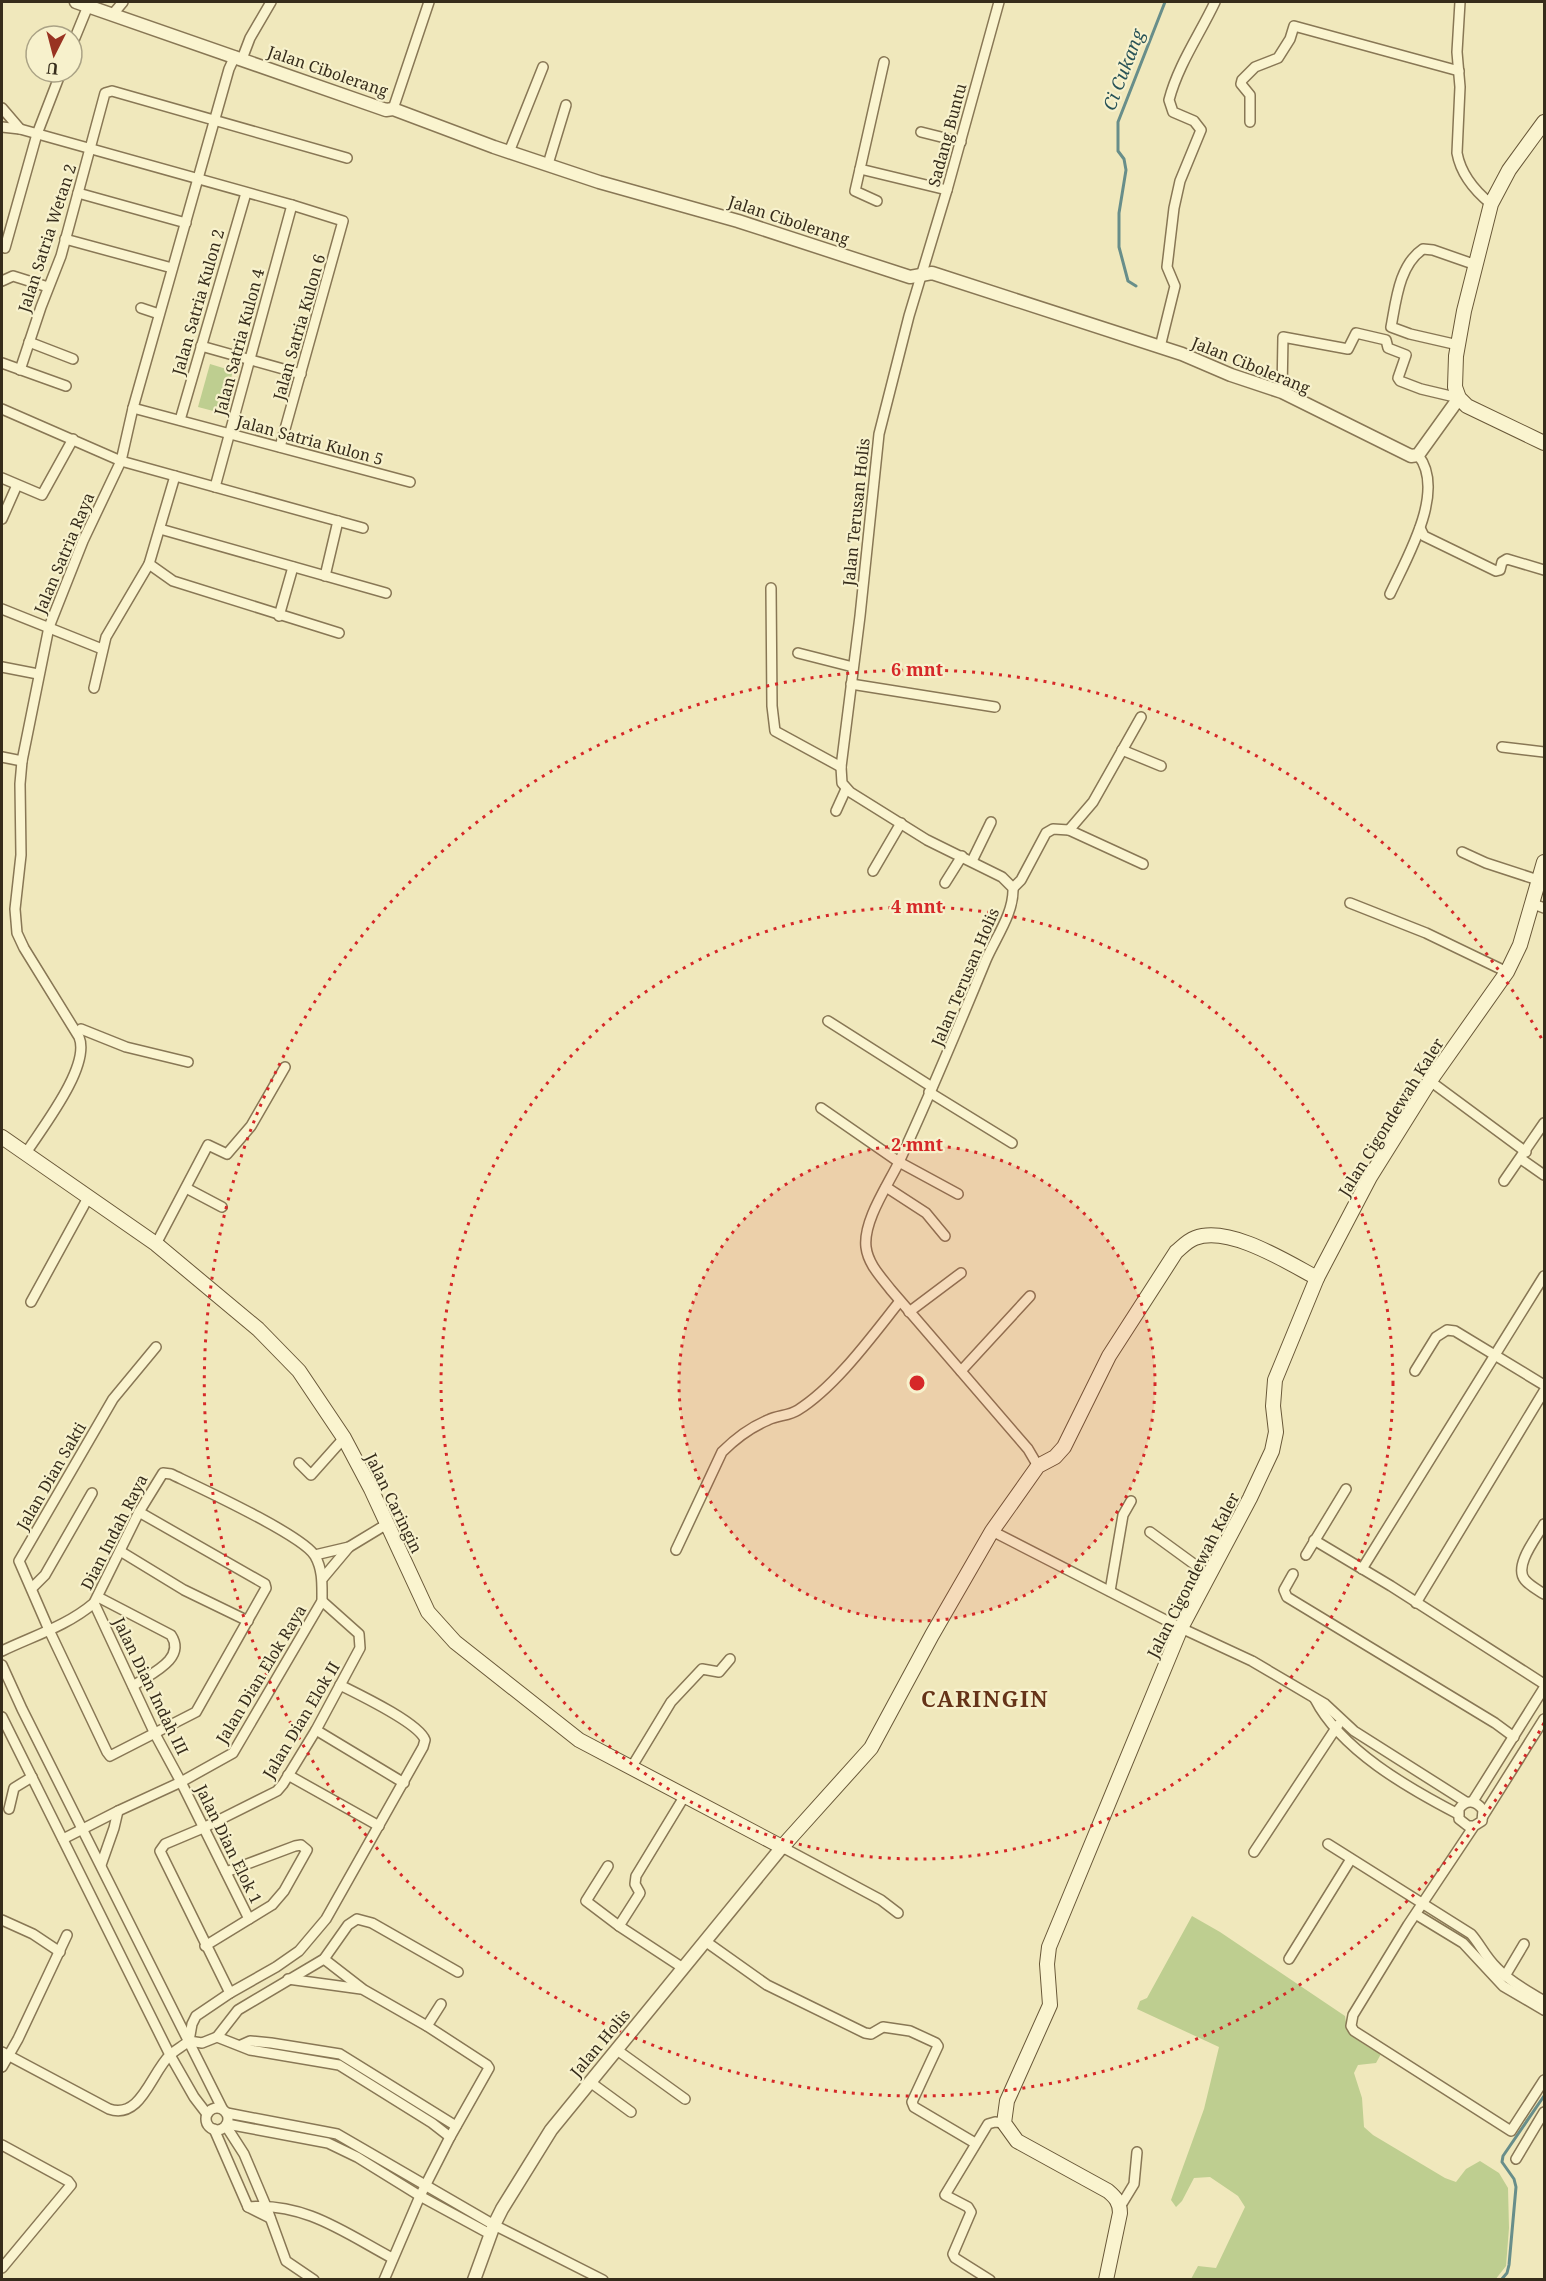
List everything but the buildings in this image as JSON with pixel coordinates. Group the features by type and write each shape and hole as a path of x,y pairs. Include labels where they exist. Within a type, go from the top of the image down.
{"main road":[{"path":"1545,122 1509,170 1491,204 1458,345 1455,387 1459,398 1467,406 1545,443"},
{"name":"Jalan Cigondewah Kaler","path":"1004,2123 1007,2101 1050,2006 1047,1964 1053,1934 1181,1628 1250,1498 1272,1451 1276,1432 1273,1406 1275,1380 1317,1278 1360,1194 1430,1081 1507,972 1520,945 1545,862"},
{"name":"Jalan Caringin","path":"2,1137 156,1244 275,1345 299,1371 344,1438 420,1597 434,1620 455,1642 575,1737 684,1797 782,1847"},
{"path":"782,1847 871,1748 920,1656 992,1531 1038,1466 1055,1457 1064,1447 1109,1356 1176,1252 1196,1238 1208,1236 1237,1241 1257,1248 1317,1278"},
{"path":"1004,2123 1017,2141 1116,2198 1120,2207 1106,2280"}],"street":[{"path":"112,15 123,2"},
{"name":"Jalan Satria Raya","path":"26,1154 73,1076 81,1054 82,1043 17,933 15,909 21,855 20,784 38,674 49,627 83,542 121,461 133,408 229,69 239,58 271,2"},
{"path":"393,109 429,2"},
{"name":"Sadang Buntu","path":"921,276 961,142 997,2"},
{"path":"1160,346 1176,286 1167,267 1174,208 1180,181 1201,130 1194,121 1173,112 1169,97 1215,2"},
{"path":"1460,2 1457,52 1459,163 1466,178 1491,204"},
{"path":"77,24 82,4"},
{"name":"Jalan Cibolerang","path":"82,4 311,85 386,110 393,109 599,182 738,221 910,277 932,273 1160,346 1282,392 1409,455 1418,455"},
{"path":"1250,122 1250,95 1241,84 1242,80 1256,67 1278,58 1290,39 1294,26 1458,71"},
{"path":"877,201 855,191 884,62"},
{"path":"509,152 543,67"},
{"path":"5,248 37,134 56,84"},
{"name":"Jalan Satria Wetan 2","path":"20,370 65,239 104,96 108,91 215,121"},
{"path":"548,164 566,105"},
{"path":"2,108 20,129"},
{"path":"215,121 347,158"},
{"path":"2,127 20,129 292,205"},
{"path":"921,132 961,142"},
{"path":"860,169 947,190"},
{"path":"78,193 186,223"},
{"name":"Jalan Satria Kulon 2","path":"180,420 246,193"},
{"name":"Jalan Satria Kulon 6","path":"280,447 344,225 339,219 292,205"},
{"name":"Jalan Satria Kulon 4","path":"215,487 292,205"},
{"path":"65,239 172,268"},
{"path":"1390,594 1420,528 1428,495 1425,464 1418,455 1459,398 1421,389 1398,380 1406,355 1388,348 1386,340 1403,277 1418,252 1423,249 1433,250 1476,264"},
{"path":"2,281 13,276 48,288"},
{"name":"Jalan Terusan Holis","path":"846,789 842,783 841,767 879,434 921,276"},
{"path":"141,308 159,315"},
{"path":"1391,327 1410,334 1458,345"},
{"path":"1282,392 1283,337 1348,349 1356,333 1386,340"},
{"path":"29,342 73,359"},
{"path":"201,346 301,374"},
{"path":"2,363 66,386"},
{"name":"Jalan Satria Kulon 5","path":"133,408 410,482"},
{"path":"2,409 121,461 363,528"},
{"path":"2,478 38,495 44,494 73,439"},
{"path":"94,688 102,649 111,629 149,564 175,476"},
{"path":"2,519 17,485"},
{"path":"325,576 338,521"},
{"path":"1420,528 1425,536 1496,571 1500,570 1502,562 1507,559 1545,570"},
{"path":"160,529 386,593"},
{"path":"149,564 173,581 339,633"},
{"path":"279,616 293,567"},
{"path":"771,588 772,706 775,731 841,767"},
{"path":"2,609 102,649"},
{"path":"798,653 854,667"},
{"path":"2,667 38,674"},
{"path":"850,684 995,707"},
{"path":"1069,830 1093,802 1141,717"},
{"path":"1502,747 1545,752"},
{"path":"1122,750 1161,766"},
{"path":"2,757 22,761"},
{"path":"836,811 846,789 927,840 1002,877 1013,888 1027,870 1046,833 1053,829 1069,830 1143,864"},
{"path":"972,861 991,822"},
{"path":"873,871 901,823"},
{"path":"1462,852 1486,863 1538,880"},
{"path":"945,883 962,856"},
{"name":"Jalan Terusan Holis","path":"1013,888 1011,908 986,961 943,1067 930,1089 872,1219 866,1247 874,1269 1028,1449 1038,1466"},
{"path":"1350,903 1426,933 1507,972"},
{"path":"1531,903 1545,908"},
{"path":"828,1021 1012,1143"},
{"path":"81,1029 126,1047 188,1062"},
{"path":"156,1244 208,1145 226,1154 248,1130 285,1067"},
{"path":"1430,1081 1545,1175"},
{"path":"821,1108 899,1162 958,1194"},
{"path":"1504,1181 1545,1124"},
{"path":"886,1187 926,1213 945,1236"},
{"path":"186,1188 222,1207"},
{"path":"32,1302 89,1196"},
{"path":"909,1311 961,1273"},
{"path":"1362,1569 1545,1276"},
{"path":"961,1371 1029,1296"},
{"path":"676,1550 722,1452 732,1442 764,1422 790,1415 806,1404 826,1387 900,1301"},
{"path":"1415,1371 1436,1337 1447,1330 1455,1331 1545,1385"},
{"name":"Jalan Dian Sakti","path":"155,1734 114,1756 107,1752 20,1564 22,1556 112,1399 156,1347"},
{"path":"1416,1603 1545,1391"},
{"path":"299,1464 309,1474 312,1474 344,1438"},
{"name":"Dian Indah Raya","path":"2,1651 82,1613 96,1600 139,1512 161,1475 166,1472 297,1539 315,1555"},
{"path":"1306,1556 1346,1489"},
{"path":"32,1588 45,1575 92,1493"},
{"path":"1110,1591 1123,1515 1131,1501"},
{"path":"139,1512 265,1584 266,1590 198,1710 155,1734"},
{"path":"315,1555 349,1546 387,1524"},
{"path":"1545,1524 1521,1566 1525,1581 1545,1594"},
{"path":"992,1531 1181,1628 1252,1661 1325,1704 1341,1720 1469,1802 1479,1804 1483,1810 1483,1816"},
{"path":"1150,1532 1209,1575"},
{"path":"1314,1540 1416,1603 1544,1693 1469,1802 1459,1809 1458,1814"},
{"path":"323,1578 349,1546"},
{"path":"120,1551 184,1590 248,1621"},
{"name":"Jalan Dian Elok Raya","path":"63,1839 117,1811 182,1782 229,1757 236,1750 322,1601 323,1578 315,1555"},
{"path":"1293,1574 1284,1590 1287,1597 1495,1723 1514,1737"},
{"path":"96,1600 171,1635 175,1642 176,1649 173,1658 133,1686"},
{"name":"Jalan Dian Indah III","path":"96,1600 155,1734 182,1782"},
{"name":"Jalan Dian Elok II","path":"205,1946 160,1851 165,1844 277,1791 288,1775 316,1730 357,1654 361,1640 352,1627 322,1601"},
{"path":"631,1768 660,1718 679,1692 702,1669 719,1672 730,1659"},
{"path":"2,1665 225,2111 227,2125 240,2146 266,2205 286,2260 314,2280"},
{"path":"189,2042 196,2016 230,1993 276,1967 299,1951 313,1936 334,1907 423,1747 424,1737 402,1719 340,1685"},
{"path":"1315,1699 1335,1729 1356,1750 1412,1788 1458,1814 1463,1824 1474,1826"},
{"path":"2,1717 170,2055 194,2097 207,2114"},
{"path":"1519,2134 1354,2031 1351,2026 1353,2015 1408,1925 1417,1915 1474,1826 1482,1821 1545,1719"},
{"path":"1254,1852 1341,1720"},
{"path":"316,1730 404,1783"},
{"path":"288,1775 379,1826"},
{"path":"9,1809 14,1788 32,1777"},
{"name":"Jalan Dian Elok 1","path":"182,1782 249,1919"},
{"path":"619,1926 640,1893 635,1884 636,1876 684,1797"},
{"path":"101,1865 114,1828 117,1811"},
{"path":"1328,1844 1471,1934 1495,1967 1505,1976 1545,2001"},
{"path":"226,1872 295,1846 301,1845 307,1850 284,1891 272,1905 205,1946 230,1993"},
{"path":"782,1847 881,1900 898,1913"},
{"name":"Jalan Holis","path":"474,2280 492,2229 551,2130 782,1847"},
{"path":"1289,1959 1351,1859"},
{"path":"608,1866 586,1901 619,1926 683,1968"},
{"path":"1417,1915 1463,1943 1503,1986 1545,2010"},
{"path":"5,2054 109,2109 119,2112 134,2106 170,2055 189,2042 202,2043 217,2037 238,2010 324,1959 351,1922 362,1919 458,1972"},
{"path":"2,1920 33,1934 60,1952"},
{"path":"2,2067 5,2054 18,2039 67,1935"},
{"path":"705,1941 767,1985 865,2033 871,2034 883,2027 910,2031 936,2043 938,2046 912,2102 914,2107 975,2143"},
{"path":"1505,1976 1524,1944"},
{"path":"324,1959 364,1990 427,2026 487,2064 489,2068 420,2196 384,2280"},
{"path":"288,1979 364,1990"},
{"path":"427,2026 441,2004"},
{"path":"217,2037 250,2050 350,2058 456,2126"},
{"path":"617,2050 685,2099"},
{"path":"330,2057 450,2137"},
{"path":"1516,2159 1519,2134 1545,2080"},
{"path":"590,2082 631,2112"},
{"path":"421,2116 427,2106"},
{"path":"270,2218 248,2207 214,2130 207,2123 207,2114 210,2109 216,2107 225,2111 337,2134 492,2229"},
{"path":"1519,2134 1545,2112"},
{"path":"990,2280 955,2258 953,2254 970,2212 968,2207 945,2195 987,2124 1004,2123"},
{"path":"214,2130 220,2130 227,2125 328,2143 357,2157 420,2196 603,2280"},
{"path":"2,2145 68,2181 71,2185 2,2268"},
{"path":"1120,2207 1134,2184 1137,2151"},
{"path":"248,2207 266,2205 313,2216 392,2258"}],"green space":[{"path":"210,364 233,371 221,413 198,407"},
{"path":"1192,1916 1220,1932 1345,2016 1353,2035 1363,2044 1381,2054 1376,2063 1358,2065 1354,2073 1362,2098 1364,2127 1373,2135 1445,2178 1456,2182 1466,2169 1480,2161 1499,2173 1508,2188 1509,2228 1506,2266 1495,2280 1191,2279 1198,2266 1216,2268 1245,2207 1238,2196 1210,2177 1194,2178 1182,2201 1176,2207 1171,2200 1204,2109 1219,2047 1137,2009 1140,2001 1147,1998"}],"waterway":[{"name":"Ci Cukang","path":"1136,286 1128,281 1119,247 1119,213 1126,170 1124,159 1118,151 1118,122 1165,2"},
{"path":"1501,2280 1507,2273 1509,2265 1516,2187 1514,2179 1502,2162 1503,2156 1544,2096"}],"district":[{"name":"CARINGIN","path":"985,1699"}]}
